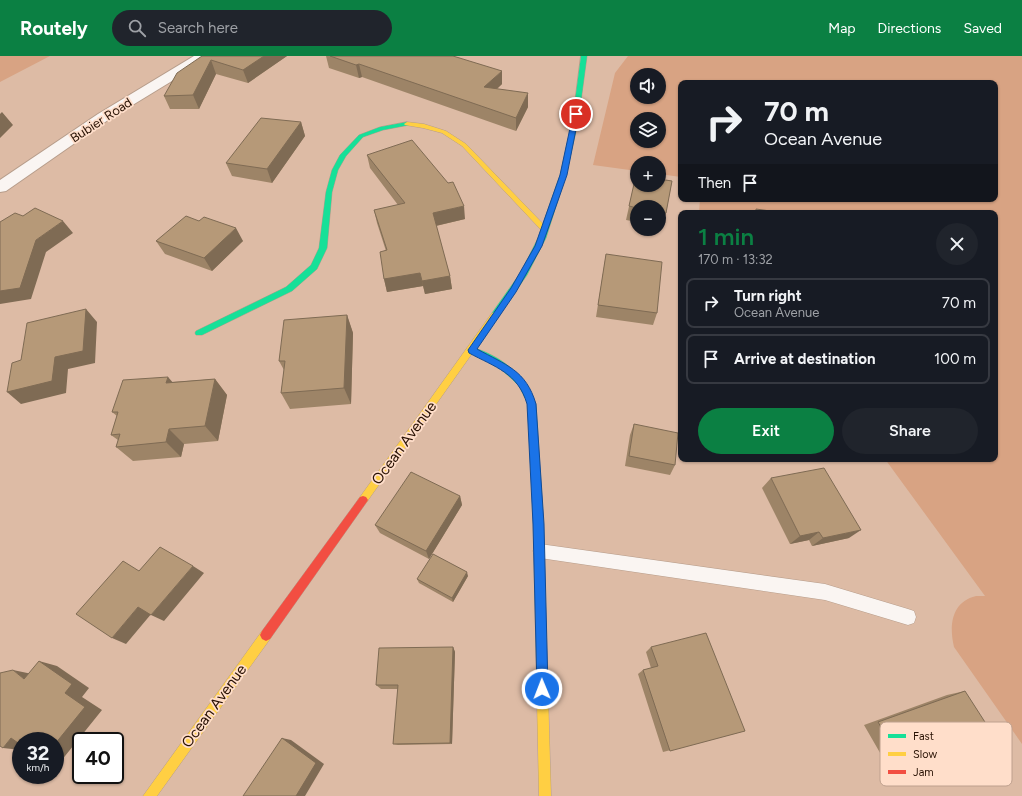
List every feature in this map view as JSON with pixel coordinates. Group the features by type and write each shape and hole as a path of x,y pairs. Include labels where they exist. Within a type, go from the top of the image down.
{"street":[{"name":"Bubier Road","path":"0,187 104,117 203,56"},
{"name":"Ocean Avenue","path":"150,796 472,350 522,277 545,230 564,175 571,143 584,56"},
{"path":"199,333 289,289 314,267 323,248 329,192 336,170 344,155 361,136 382,128 404,124 424,126 444,132 464,145 545,230"},
{"path":"472,350 512,372 523,382 528,392 533,416 540,550 545,796"}],"lane":[{"path":"540,550 825,592 908,617"}],"shaded area":[{"path":"0,56 50,56 0,82"},
{"path":"628,56 1022,56 1022,744 1012,730 1012,722 1007,722 954,647 952,639 952,623 957,609 968,599 976,596 985,596 887,462 998,462 998,210 699,210 700,202 998,202 998,80 678,80 678,177 666,175 666,156 630,156 630,170 593,165 615,73"}],"building":[{"path":"202,56 264,56 243,70 211,60 193,95 164,96 177,73"},
{"path":"330,56 453,56 502,71 484,87 528,93 516,118 359,64 356,65"},
{"path":"261,118 301,122 267,169 226,163"},
{"path":"412,140 448,183 453,182 464,206 433,213 450,276 422,281 420,273 384,279 380,252 387,250 374,210 405,203 367,155"},
{"path":"666,180 672,181 666,213 666,200 630,200 632,192 666,192"},
{"path":"35,208 63,221 36,240 20,288 0,291 0,222 15,213 23,216"},
{"path":"186,216 199,221 204,217 236,228 204,258 156,241"},
{"path":"606,254 662,262 657,313 598,305"},
{"path":"86,309 83,351 55,357 52,381 7,392 12,363 21,360 27,323"},
{"path":"347,315 344,388 281,393 285,361 279,361 284,320"},
{"path":"168,377 166,383 215,379 205,426 169,429 166,442 116,447 120,434 111,435 118,412 112,412 123,380"},
{"path":"634,424 678,433 675,465 629,456"},
{"path":"824,468 861,530 823,538 819,532 800,536 771,478"},
{"path":"411,472 460,496 426,551 375,525"},
{"path":"160,547 193,566 151,615 138,607 112,638 76,614 123,561 139,571"},
{"path":"433,554 467,572 452,598 417,579"},
{"path":"706,633 745,731 670,751 643,670 658,666 651,647"},
{"path":"453,647 450,743 393,744 398,685 376,685 379,648"},
{"path":"39,661 72,684 65,693 85,707 64,733 12,732 12,739 11,738 3,748 0,746 0,673 13,670 24,679"},
{"path":"965,691 985,722 880,722 880,725 878,722"},
{"path":"282,738 316,763 296,796 243,796"}],"traffic: fast":[{"path":"495,315 524,273 542,238 563,175 575,123 584,56"},
{"path":"199,333 289,289 314,267 323,248 329,192 335,170 343,155 361,136 382,128 407,124"},
{"path":"472,350 501,365 515,376 522,384 532,404 538,514"}],"traffic: slow":[{"path":"407,124 424,126 444,132 464,145 545,230"},
{"path":"363,500 495,315"},
{"path":"538,514 545,796"},
{"path":"149,796 266,635"}],"traffic: jam":[{"path":"266,635 363,500"}],"route":[{"path":"542,689 540,550 532,404 526,386 520,379 512,372 472,350 514,290 539,246 564,175 576,114"}]}
